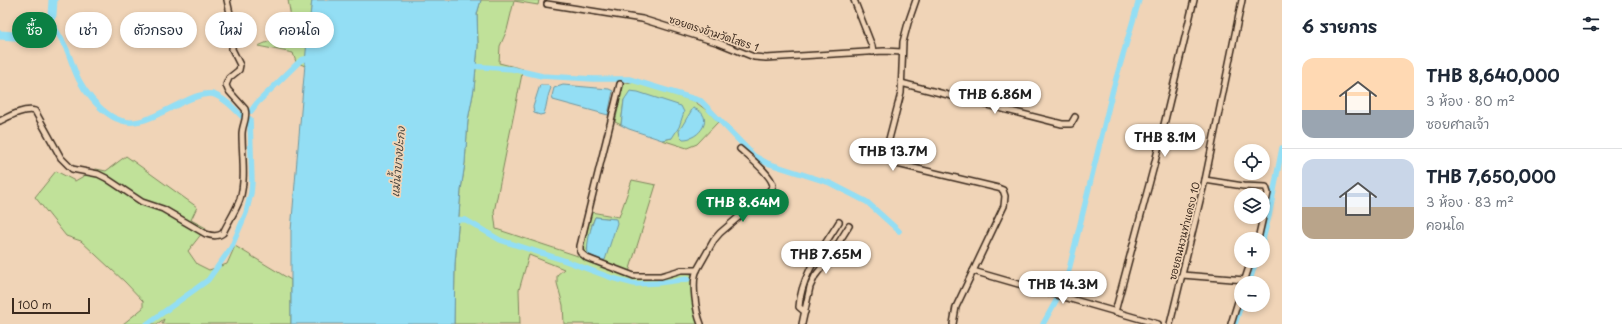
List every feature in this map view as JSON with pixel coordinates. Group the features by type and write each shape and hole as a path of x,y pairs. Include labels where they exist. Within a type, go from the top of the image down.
{"street":[{"path":"0,121 21,112 31,110 35,111 61,158 72,168 98,174 142,202 163,209 205,234 212,236 223,233 239,202 243,178 242,132 245,120 245,109 228,90 226,84 229,78 239,70 240,65 232,49 233,23 227,0"},
{"path":"854,0 873,52"},
{"path":"916,0 908,23 902,52 899,103 888,143 888,154 891,161 897,164 998,188 1005,192 1004,206 956,307 953,324"},
{"path":"1115,312 1157,153 1194,0"},
{"name":"ซอยถนนวนท่าแครง 10","path":"1170,324 1205,180 1242,0"},
{"name":"ซอยตรงข้ามวัดโสธร 1","path":"547,4 642,19 719,42 754,57 773,58 873,52 902,52"},
{"path":"901,83 1067,125 1071,124 1075,117"},
{"path":"620,84 581,239 580,252 587,258 634,276 661,276 681,270 697,270"},
{"path":"701,324 694,285 694,276 697,270 716,237 773,186 766,174 740,149"},
{"path":"1205,180 1242,186 1264,186 1267,188"},
{"path":"805,312 799,307 800,298 808,274 839,222"},
{"path":"802,324 810,288 816,276 849,226"},
{"path":"973,271 1158,324"},
{"path":"1182,275 1234,281"},
{"path":"1231,324 1235,312"}],"green space":[{"path":"288,0 312,0 311,12 290,12"},
{"path":"481,0 539,0 538,5 514,1 507,30 500,46 499,63 523,69 494,212 496,229 575,255 635,279 684,273 692,274 695,311 700,324 564,324 563,305 557,283 557,275 564,269 529,255 519,290 520,324 454,324 455,264 461,190 465,163 468,120 474,89 478,46 477,14"},
{"path":"265,43 265,47 258,46"},
{"path":"268,48 307,48 305,66 296,62 293,53"},
{"path":"634,82 694,101 709,112 718,122 697,144 687,148 662,140 672,138 624,100 621,125 615,122 624,83"},
{"path":"126,156 197,207 191,220 206,228 188,251 197,264 209,270 227,264 235,246 291,280 291,324 162,324 164,319 157,324 123,324 143,308 143,301 81,241 66,236 35,197 56,171 75,181 96,169 106,171"},
{"path":"632,180 656,185 629,272 584,254 583,250 591,212 619,217","holes":["595,217 615,219 587,250 592,224"]}],"water":[{"name":"แม่น้ำบางปะกง","path":"312,0 481,0 477,14 478,46 474,89 468,120 465,163 461,190 455,264 454,324 291,324 291,231 306,48 334,48 334,12 310,12"},
{"path":"540,85 548,85 551,88 544,114 540,115 534,113 533,107"},
{"path":"563,85 609,89 613,91 608,115 553,100 552,96 554,88"},
{"path":"630,91 638,92 681,106 684,112 679,127 672,138 662,140 621,125 624,100"},
{"path":"693,108 704,116 705,122 700,132 695,136 683,139 680,136 679,131"},
{"path":"595,217 616,219 617,223 605,260 600,260 588,254 588,240"}],"waterway":[{"path":"0,35 27,37 38,31 52,15 53,0"},
{"path":"1062,291 1065,286 1113,89 1139,0"},
{"path":"57,32 67,50 77,76 87,93 104,111 115,118 125,122 135,122 157,115 193,97 212,94 227,102 250,124"},
{"path":"251,111 257,103 301,60 313,57"},
{"path":"470,66 512,69 542,76 593,79 629,79 701,101 754,156 767,163 830,183 867,202 899,231"},
{"path":"147,324 208,280 231,248 246,213 251,193 250,119"},
{"path":"1265,232 1282,148"},
{"path":"451,219 466,220 500,240 563,260 612,278 635,284 688,279"},
{"path":"1251,276 1254,268"},
{"path":"1043,324 1057,299"},
{"path":"1235,324 1239,312"}]}
